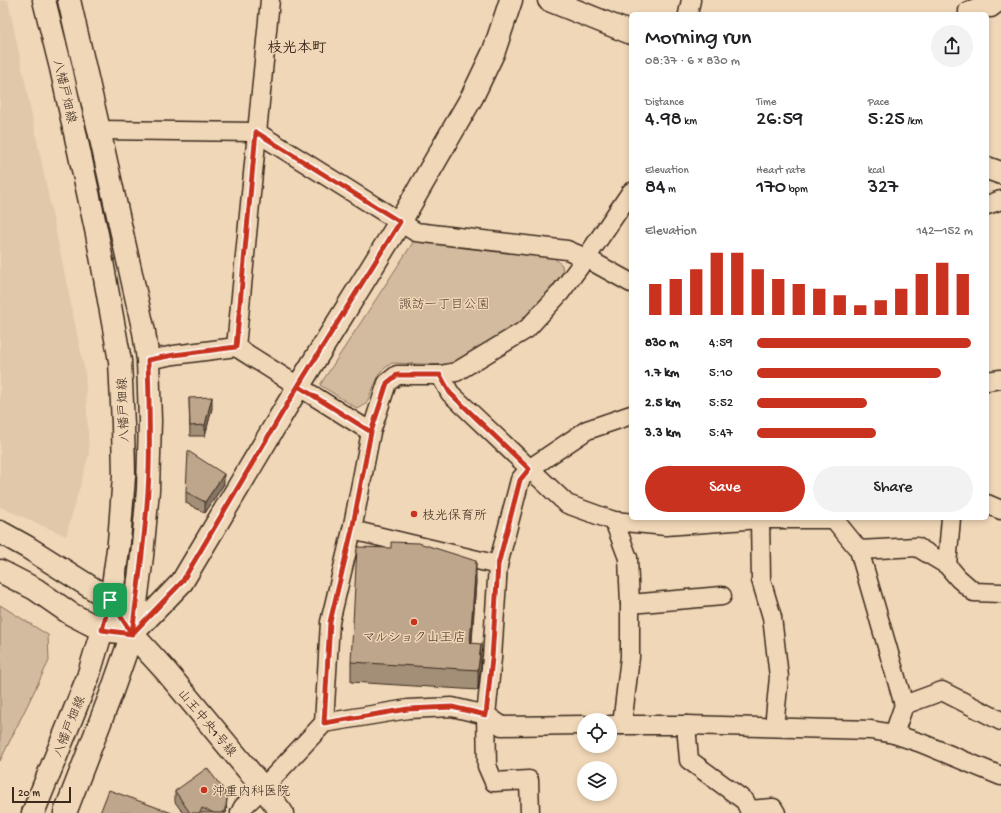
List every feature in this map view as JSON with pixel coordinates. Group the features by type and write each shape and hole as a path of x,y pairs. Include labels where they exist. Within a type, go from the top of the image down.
{"main road":[{"name":"八幡戸畑線","path":"33,813 88,677 102,630 110,600 119,542 124,476 120,361 97,234 61,68 44,0"},
{"name":"八幡戸畑線","path":"65,813 132,634 142,556 148,490 150,421 148,360 144,332 69,0"},
{"path":"0,571 35,589 71,614 102,630 132,634 182,582 298,386 400,222 472,97 494,51 511,0"},
{"path":"549,0 629,31"},
{"path":"989,169 1001,173"},
{"path":"0,532 110,600"},
{"name":"山王中央1号線","path":"110,600 132,634 165,670 282,813"}],"street":[{"path":"236,347 270,0"},
{"path":"688,12 691,0"},
{"path":"968,12 978,7 991,8 1001,0"},
{"path":"99,130 256,132 416,232 567,250 586,258 629,282"},
{"path":"324,723 330,622 352,530 371,432 387,383 397,375 440,375 456,372 527,329 560,293 629,195"},
{"path":"989,204 1001,200"},
{"path":"148,360 236,347 371,432"},
{"path":"440,375 450,393 567,504 614,521 666,526 736,520"},
{"path":"989,382 1001,380"},
{"path":"530,813 528,780 494,782 487,766 486,715 492,658 498,565 520,480 529,469 587,430 629,417"},
{"path":"989,505 1001,510"},
{"path":"760,520 760,580 772,617 779,677 774,727"},
{"path":"835,520 859,550 904,705 894,734"},
{"path":"947,565 951,520"},
{"path":"614,521 628,558 630,604 630,657 617,720"},
{"path":"352,530 498,565"},
{"path":"859,550 916,547 947,565 958,578 974,592 1001,593"},
{"path":"630,604 722,596"},
{"path":"904,705 942,691 1001,721"},
{"path":"240,813 243,807 263,788 324,723 408,709 452,707 486,715 502,726 577,725"},
{"path":"617,725 686,725 871,730 894,734 921,743 1001,776"},
{"path":"686,725 690,760 745,801 745,812 773,808 776,813"}],"shaded area":[{"path":"0,0 8,0 85,372 89,454 66,536 0,507"}],"green space":[{"name":"諏訪一丁目公園","path":"414,241 552,256 562,265 563,273 526,318 470,356 450,365 392,363 381,371 366,404 358,409 320,385"},
{"path":"0,605 48,635 49,661 0,761"}],"building":[{"path":"212,397 205,425 190,426 189,398"},
{"path":"188,451 224,474 205,502 186,492"},
{"name":"マルショク山王店","path":"391,542 419,543 476,561 470,643 481,644 478,670 351,662 357,547 391,548"},
{"name":"沖重内科医院","path":"207,768 224,790 227,798 226,806 223,813 214,813 202,808 200,813 190,813 175,791"},
{"path":"109,790 172,813 100,813"}],"place":[{"name":"枝光保育所","path":"414,514"},
{"name":"マルショク山王店","path":"414,622"},
{"name":"沖重内科医院","path":"204,790"}],"district":[{"name":"枝光本町","path":"297,47"}],"route":[{"path":"110,600 102,630 132,634 142,556 148,490 150,421 148,360 236,347 256,132 400,222 298,386 334,409 371,432 387,383 397,375 440,375 450,393 529,469 520,480 498,565 492,658 486,715 452,707 408,709 324,723 330,622 352,530 371,432 298,386 182,582 132,634 110,600"}]}
